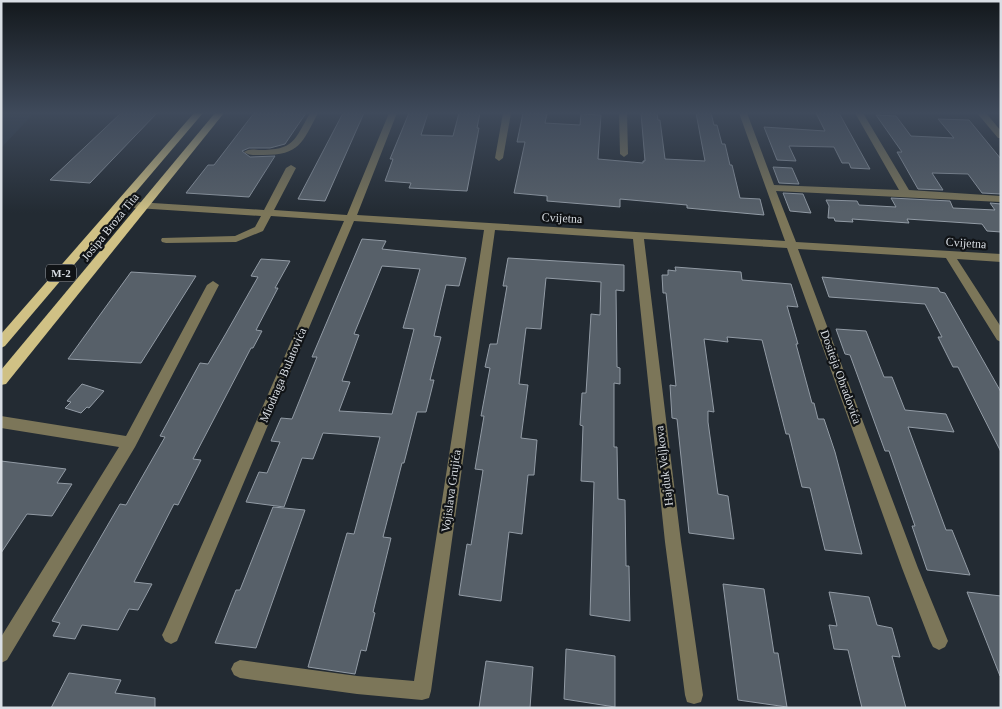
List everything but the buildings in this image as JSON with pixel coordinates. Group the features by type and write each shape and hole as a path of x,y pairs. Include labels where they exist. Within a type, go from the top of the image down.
{"main road":[{"name":"Josipa Broza Tita","path":"1,342 171,146"},
{"name":"Josipa Broza Tita","path":"1,380 194,146"}],"street":[{"path":"248,152 289,151 295,146"},
{"name":"Miodraga Bulatovića","path":"171,635 381,146"},
{"path":"499,158 501,146"},
{"path":"624,146 624,154"},
{"name":"Dositeja Obradovića","path":"756,146 910,568 939,641"},
{"path":"878,146 906,193"},
{"path":"166,240 236,239 259,229 291,168"},
{"path":"771,188 1001,199"},
{"name":"Cvijetna","path":"121,204 1001,258"},
{"name":"Vojislava Grujića","path":"240,669 358,685 422,691 490,226"},
{"name":"Hajduk Veljkova","path":"638,235 673,542 694,695"},
{"path":"949,255 1001,337"},
{"path":"1,654 130,443 213,285"},
{"path":"1,422 130,443"}]}
